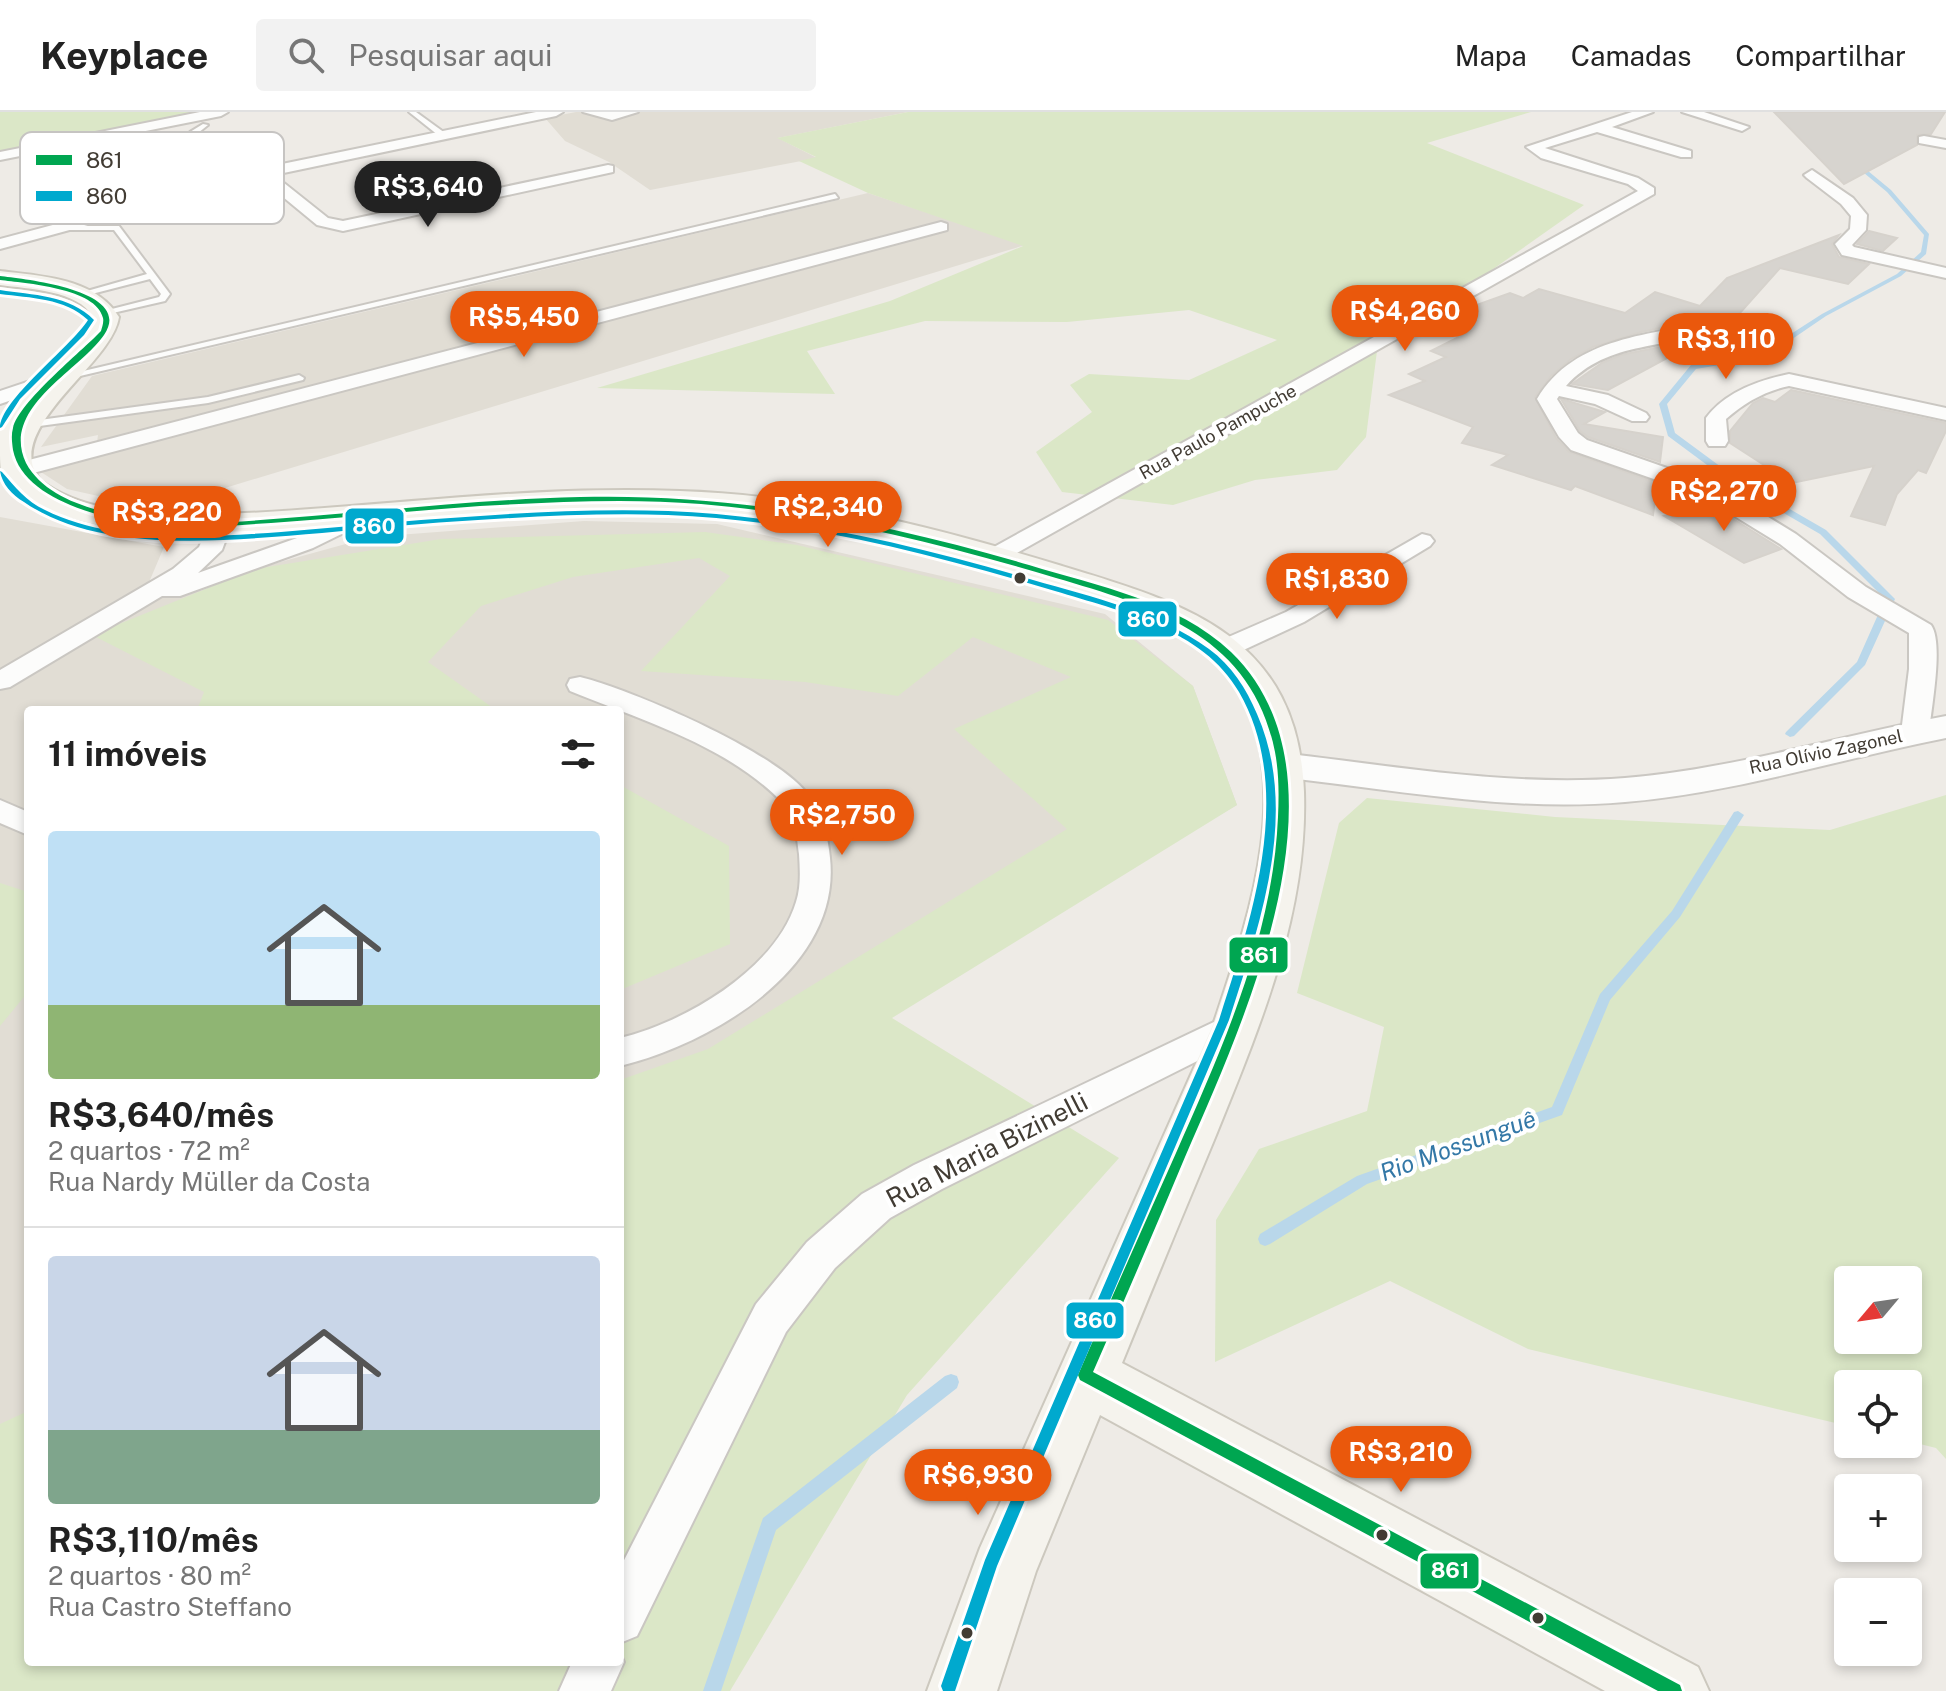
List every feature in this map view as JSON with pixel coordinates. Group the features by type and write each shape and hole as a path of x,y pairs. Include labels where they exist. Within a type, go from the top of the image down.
{"main road":[{"path":"0,278 95,304 109,321 104,331 25,410 7,412 7,456 14,471 46,496 72,508 116,519 158,524 362,515 582,500 687,500 794,511 916,536 1132,600 1202,632 1226,648 1242,664 1268,711 1281,765 1282,833 1260,955 1237,1025 1003,1571 962,1691"},
{"path":"1085,1375 1674,1691"}],"street":[{"path":"121,132 221,112"},
{"path":"284,168 441,133 556,112"},
{"path":"590,112 612,116 631,112"},
{"name":"Rua Paulo Pampuche","path":"993,557 1649,191 1633,181 1546,155 1533,147 1646,112"},
{"path":"1689,112 1742,127"},
{"path":"1596,127 1686,154"},
{"path":"1924,140 1946,144"},
{"path":"0,156 20,152"},
{"path":"284,190 323,222 343,226 608,169"},
{"path":"1812,175 1847,201 1859,215 1858,230 1843,247 1858,255 1937,271"},
{"path":"0,244 75,224"},
{"path":"14,471 941,227"},
{"path":"1552,389 1580,365 1619,346 1643,339 1703,331 1718,325"},
{"path":"1717,441 1716,418 1727,407 1766,386 1798,381 1946,414"},
{"path":"1552,389 1601,399 1639,417"},
{"name":"Rua Olívio Zagonel","path":"1281,765 1525,791 1627,790 1715,776 1930,730 1934,673 1924,634 1871,600 1788,539 1726,501 1686,482 1579,445 1570,437 1547,399 1552,389"},
{"path":"137,601 278,554 362,515"},
{"path":"0,681 182,574 210,550 220,523"},
{"path":"1226,648 1295,617 1422,541"},
{"path":"580,685 740,755 771,775 797,800 811,832 816,867 812,906 784,956 745,995 695,1024 624,1051"},
{"path":"0,810 24,823"},
{"name":"Rua Maria Bizinelli","path":"624,1611 771,1318 821,1255 876,1206 928,1177 1237,1025"},
{"path":"584,1691 597,1666"}],"lane":[{"path":"412,112 441,133"},
{"path":"194,132 205,125"},
{"path":"57,378 835,196"},
{"path":"60,228 116,228 166,294 162,299 95,304"},
{"path":"95,304 154,275"},
{"path":"7,412 208,400 299,378"}],"shaded area":[{"path":"576,112 908,112 778,138 817,158 650,190 609,162 565,141 545,118"},
{"path":"868,193 1025,245 156,509 67,489 41,472 102,453 96,449 98,435 41,447 92,376"},
{"path":"0,517 164,547 144,594 201,591 255,569 371,537 584,521 717,524 1105,614 1193,686 1237,805 624,1157 624,706 24,706 24,1496 0,1507"}],"green space":[{"path":"0,112 194,112 95,132 20,132 20,147 0,151"},
{"path":"908,112 1531,112 1427,143 1584,205 1377,351 1366,437 1337,470 1255,480 1173,505 1062,492 1036,452 1092,412 1070,385 1089,374 1189,380 1277,340 1189,310 1067,322 925,321 807,351 835,394 597,388 890,301 1023,246 868,193 799,161 816,157 777,138"},
{"path":"705,532 797,545 1108,620 1193,686 1237,805 892,1018 1119,1158 907,1395 730,1691 0,1691 0,1424 24,1413 24,1666 624,1666 624,1079 708,1049 1067,829 954,729 1071,677 973,637 898,696 805,682 641,671 730,576 699,558 573,577 481,606 428,662 490,706 199,706 204,692 92,635 255,569 441,539"},
{"path":"624,787 729,846 730,944 624,988"},
{"path":"1946,795 1946,1459 1936,1448 1922,1444 1922,1370 1834,1370 1834,1423 1528,1349 1390,1281 1215,1362 1216,1220 1259,1149 1367,1111 1384,1027 1297,993 1339,823 1367,798 1555,817 1830,830"},
{"path":"0,883 24,891 24,997 0,1026"}],"building":[{"path":"1774,112 1945,112 1931,134 1917,135 1917,145 1844,184"},
{"path":"1869,231 1897,238 1883,251 1857,244"},
{"path":"1839,235 1832,244 1839,257 1869,264 1848,284 1780,268 1730,324 1726,318 1717,316 1641,332 1593,347 1571,359 1551,376 1535,397 1556,438 1569,452 1657,483 1653,515 1575,486 1571,490 1492,465 1508,455 1462,443 1473,427 1389,395 1425,381 1409,374 1446,357 1431,351 1471,331 1459,327 1480,315 1463,310 1510,293 1523,298 1539,289 1625,313 1655,292 1700,306 1727,278"},
{"path":"1704,338 1608,390 1572,384 1602,363 1621,355"},
{"path":"1791,390 1946,423 1946,431 1926,473 1918,470 1897,494 1885,525 1851,516 1874,466 1792,483 1730,443 1730,431 1753,403 1763,398 1775,402"},
{"path":"1561,399 1605,412 1584,424 1663,437 1660,462 1588,437 1580,431"},
{"path":"1710,506 1781,549 1744,563 1664,516"}],"waterway":[{"name":"Rio Mossunguê","path":"1790,734 1861,663 1890,599 1823,532 1733,480 1671,434 1663,404 1694,367 1763,355 1824,315 1899,275 1924,253 1927,235 1889,191 1854,162"},
{"name":"Rio Mossunguê","path":"1265,1239 1362,1180 1557,1111 1605,997 1676,914 1738,815"},
{"name":"Rio Mossunguê","path":"712,1691 769,1524 951,1382"}],"transit line":[{"name":"861","path":"0,278 77,293 101,308 106,318 104,331 45,387 16,426 17,454 29,476 51,493 78,506 108,515 188,525 584,499 694,501 747,506 852,522 1007,561 1146,604 1208,636 1251,681 1261,697 1275,734 1284,792 1276,887 1252,978 1236,1023 1085,1375 1674,1691"},
{"name":"860","path":"0,292 61,302 73,306 91,320 82,334 18,398 0,426"},
{"name":"860","path":"0,473 17,495 41,511 70,523 103,531 170,538 227,538 479,518 605,512 731,517 814,528 938,555 1137,615 1187,638 1229,671 1244,693 1261,732 1269,772 1271,814 1267,856 1248,941 1224,1020 990,1565 949,1686"}]}
